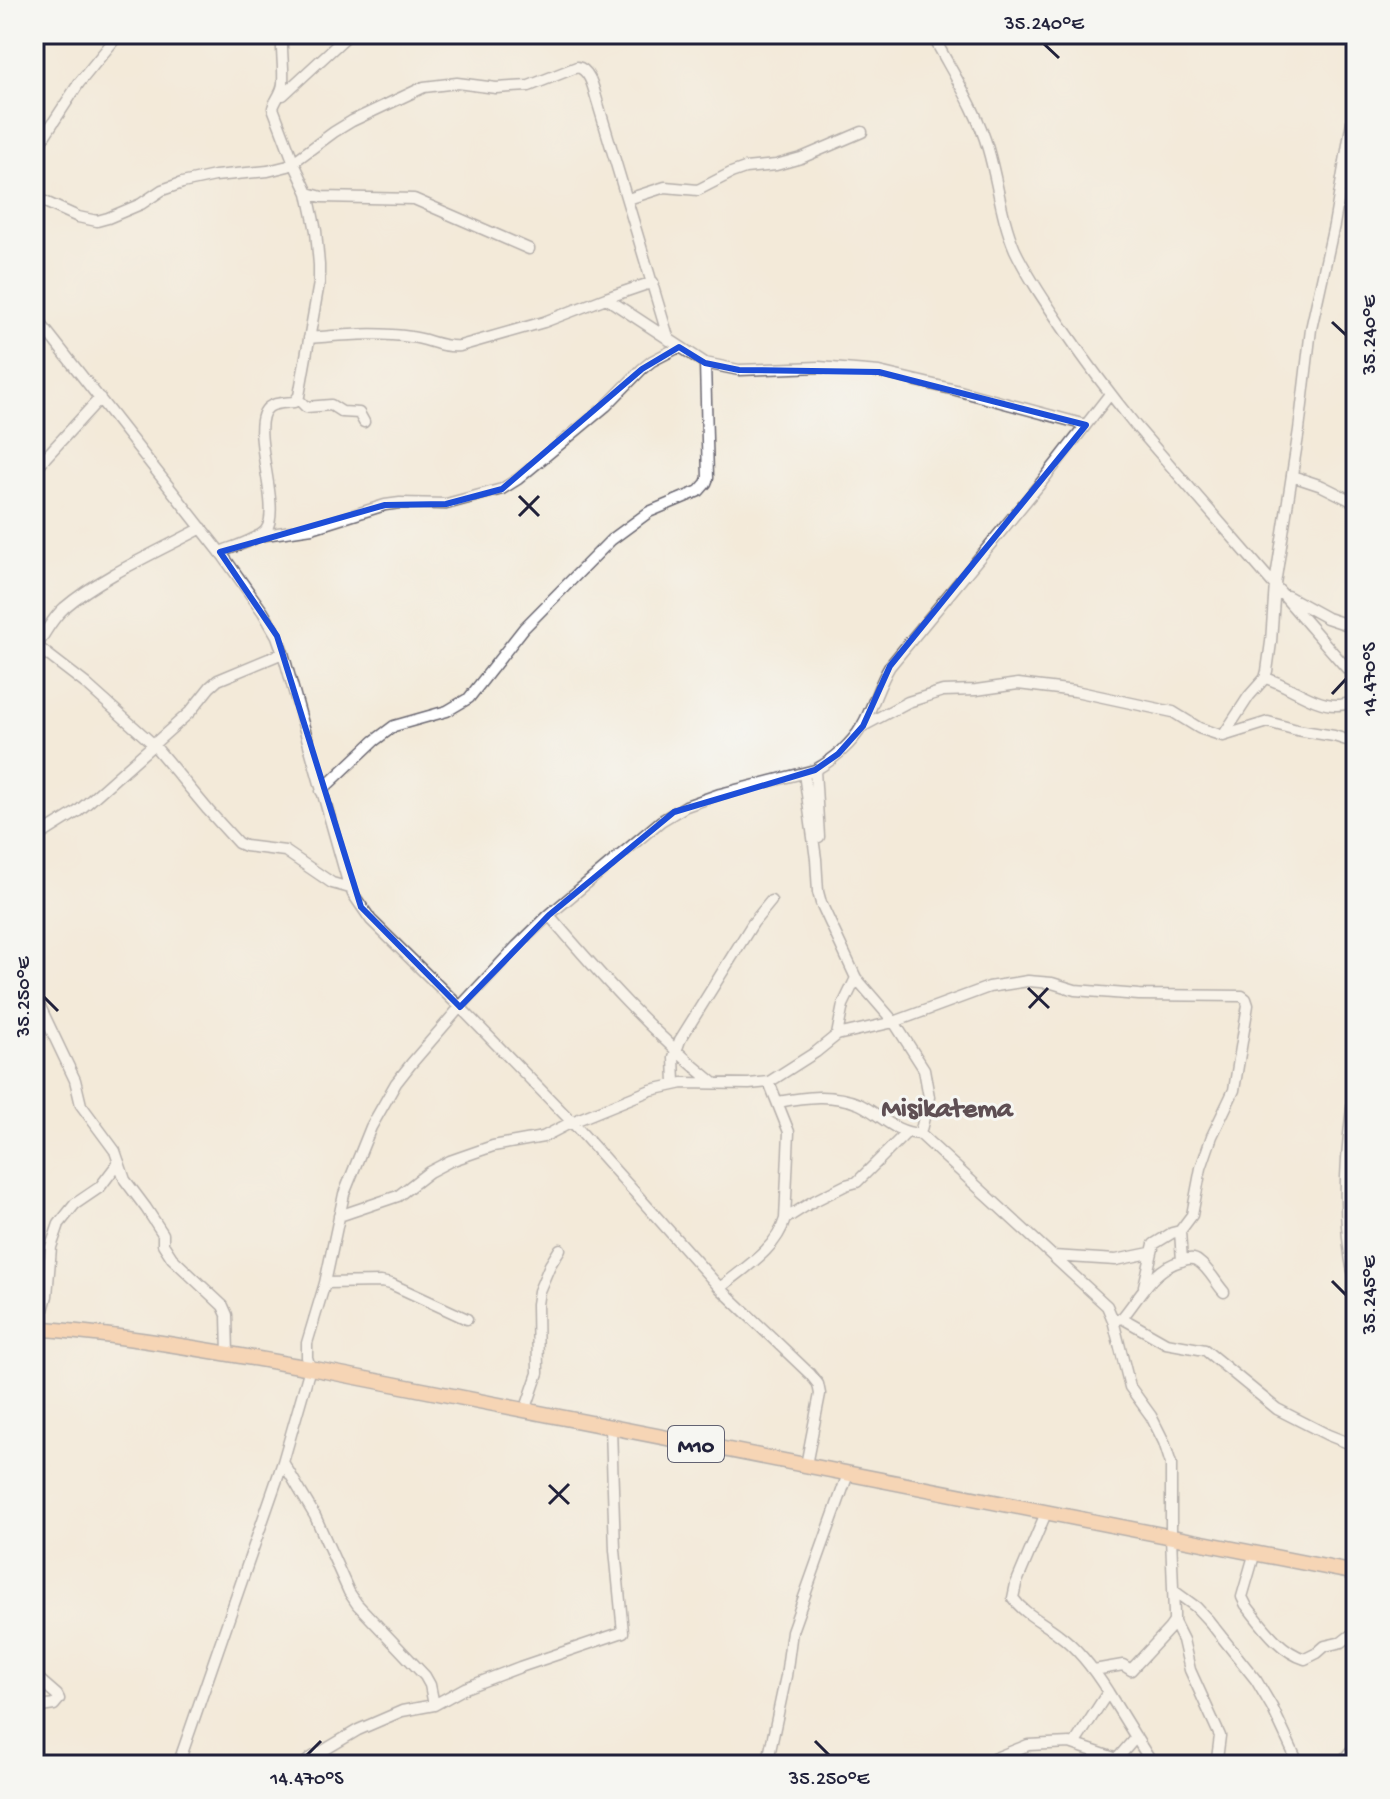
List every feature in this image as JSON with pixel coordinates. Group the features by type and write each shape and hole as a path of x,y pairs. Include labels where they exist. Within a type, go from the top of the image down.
{"highway":[{"name":"M10","path":"36,1328 105,1334 310,1368 1356,1573"}],"street":[{"path":"34,152 79,83 119,34"},
{"path":"258,537 267,528 270,514 262,419 265,410 272,405 294,402 297,398 303,382 320,275 316,231 308,193 273,104 283,87 282,34"},
{"path":"273,104 349,34"},
{"path":"932,34 988,147 1007,230 1020,260 1056,317 1110,394 1354,671"},
{"path":"34,197 78,217 97,221 117,215 162,190 182,183 280,169 294,163 352,121 424,87 457,83 496,88 529,86 582,67 593,87 674,344"},
{"path":"1223,736 1249,696 1265,678 1311,329 1334,225 1356,98"},
{"path":"628,199 665,187 698,190 745,168 776,165 801,158 862,132"},
{"path":"308,193 322,197 414,199 529,249"},
{"path":"309,338 385,335 413,337 453,347 544,322 653,282"},
{"path":"606,298 705,363 739,370 819,367 879,372 1086,425"},
{"path":"36,323 100,398 202,528 277,636 350,888 361,907 572,1122 720,1288 818,1384 819,1402 806,1465"},
{"path":"220,552 258,537 312,528 385,505 446,504 502,489 606,406 642,369 674,344"},
{"path":"321,791 394,726 447,711 469,698 524,628 624,528 649,512 703,488 708,478 705,363"},
{"path":"178,1765 283,1462 310,1368 307,1343 325,1283 344,1194 383,1104 411,1064 517,946 648,831 674,812 720,794 810,771 838,754 863,726 890,666 1110,394"},
{"path":"34,470 100,398"},
{"path":"297,398 306,407 331,405 342,412 359,413 364,422"},
{"path":"1292,476 1322,486 1356,503"},
{"path":"202,528 84,593 52,621 35,647 86,684 153,744 241,845 285,851 332,883 350,888"},
{"path":"1284,595 1353,628"},
{"path":"34,839 77,812 190,712 218,680 283,653"},
{"path":"1265,678 1334,706 1356,702"},
{"path":"863,726 924,696 943,691 1018,684 1075,691 1173,712 1199,728 1223,736 1268,722 1356,743"},
{"path":"810,771 816,877 821,903 856,978 894,1022 924,1069 929,1097 920,1134"},
{"path":"675,1083 675,1050 753,923 771,901"},
{"path":"549,915 609,984 675,1050 715,1084"},
{"path":"837,1035 843,1005 856,978"},
{"path":"339,1216 398,1196 429,1172 450,1161 493,1146 543,1137 651,1090 675,1083 769,1082 837,1035 894,1022 989,987 1019,982 1052,983 1075,990 1139,995 1242,996 1248,1005 1234,1090 1201,1168 1192,1215 1180,1231 1156,1241 1150,1253 1144,1287 1138,1299 1117,1319"},
{"path":"34,994 75,1080 81,1105 115,1151 125,1180 159,1226 163,1244 172,1258 223,1306 227,1315 228,1354"},
{"path":"1356,1076 1345,1175 1347,1228 1352,1271 1356,1280"},
{"path":"720,1288 761,1255 781,1231 785,1219 789,1132 769,1082"},
{"path":"778,1102 814,1096 842,1099 857,1104 906,1133 920,1134 1104,1302 1117,1319 1132,1391 1151,1416 1171,1464 1174,1622 1183,1640 1190,1670 1220,1736 1217,1759 1225,1765"},
{"path":"785,1219 812,1202 857,1182 906,1133"},
{"path":"36,1328 47,1296 51,1247 59,1224 75,1204 100,1187 119,1162"},
{"path":"1180,1231 1182,1261"},
{"path":"525,1411 538,1373 539,1291 560,1249"},
{"path":"1053,1256 1116,1260 1150,1253"},
{"path":"1144,1287 1162,1269 1194,1259 1200,1262 1224,1292"},
{"path":"325,1283 391,1284 467,1319"},
{"path":"1117,1319 1166,1343 1205,1350 1277,1409 1356,1446"},
{"path":"303,1765 358,1730 402,1711 434,1705 479,1683 623,1632 615,1550 611,1428"},
{"path":"283,1462 315,1516 349,1592 425,1676 434,1705"},
{"path":"767,1765 792,1631 848,1474"},
{"path":"1046,1513 1013,1598 1033,1617 1061,1636 1094,1670 1153,1765"},
{"path":"1255,1552 1242,1597 1279,1644 1305,1659 1325,1646 1342,1642 1356,1631"},
{"path":"1174,1591 1196,1607 1247,1667 1266,1696 1299,1765"},
{"path":"1094,1670 1123,1665 1131,1670 1174,1622"},
{"path":"34,1675 59,1699 54,1705 34,1708"},
{"path":"1075,1743 1108,1692"},
{"path":"978,1765 1028,1745 1075,1743 1117,1759 1136,1737"},
{"path":"1339,1765 1356,1745"},
{"path":"1015,1750 1021,1765"}],"highlighted area":[{"path":"679,347 705,363 739,370 879,372 1086,425 890,666 863,726 838,754 815,770 674,812 549,915 460,1007 361,907 277,636 220,552 385,505 446,504 502,489 642,369"}],"district":[{"name":"Misikatema","path":"947,1106"}]}
